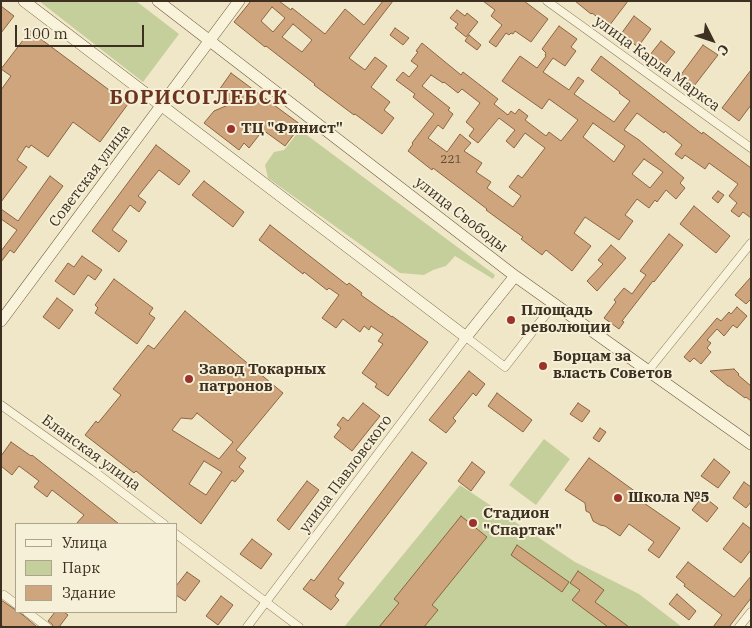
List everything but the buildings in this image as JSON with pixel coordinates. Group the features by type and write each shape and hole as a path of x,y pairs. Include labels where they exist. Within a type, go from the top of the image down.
{"main road":[{"path":"24,1 466,338 515,276"},
{"name":"улица Свободы","path":"158,1 515,276 751,444"},
{"name":"Советская улица","path":"1,321 239,1"}],"street":[{"name":"улица Карла Маркса","path":"547,1 751,148"},
{"path":"648,371 751,243"},
{"path":"466,338 505,367 554,304"},
{"name":"улица Павловского","path":"247,627 466,338"},
{"name":"Бланская улица","path":"1,405 163,523"},
{"path":"178,536 299,627"},
{"path":"4,595 15,603"},
{"path":"739,627 751,612"},
{"path":"28,613 48,627"}],"green space":[{"path":"39,1 136,1 179,34 143,82"},
{"path":"300,130 495,275 493,279 455,256 446,266 424,275 400,273 268,178 265,165 274,152 284,150"},
{"path":"544,439 570,459 536,505 509,485"},
{"name":"Стадион \"Спартак\"","path":"460,485 575,562 639,594 682,627 344,627"}],"place":[{"name":"ТЦ \"Финист\"","path":"231,129"},
{"name":"Площадь революции","path":"511,320"},
{"name":"Борцам за власть Советов","path":"543,366"},
{"name":"Завод Токарных патронов","path":"189,379"},
{"name":"Школа №5","path":"618,498"},
{"name":"Стадион \"Спартак\"","path":"473,523"}],"district":[{"name":"БОРИСОГЛЕБСК","path":"199,98"}]}
